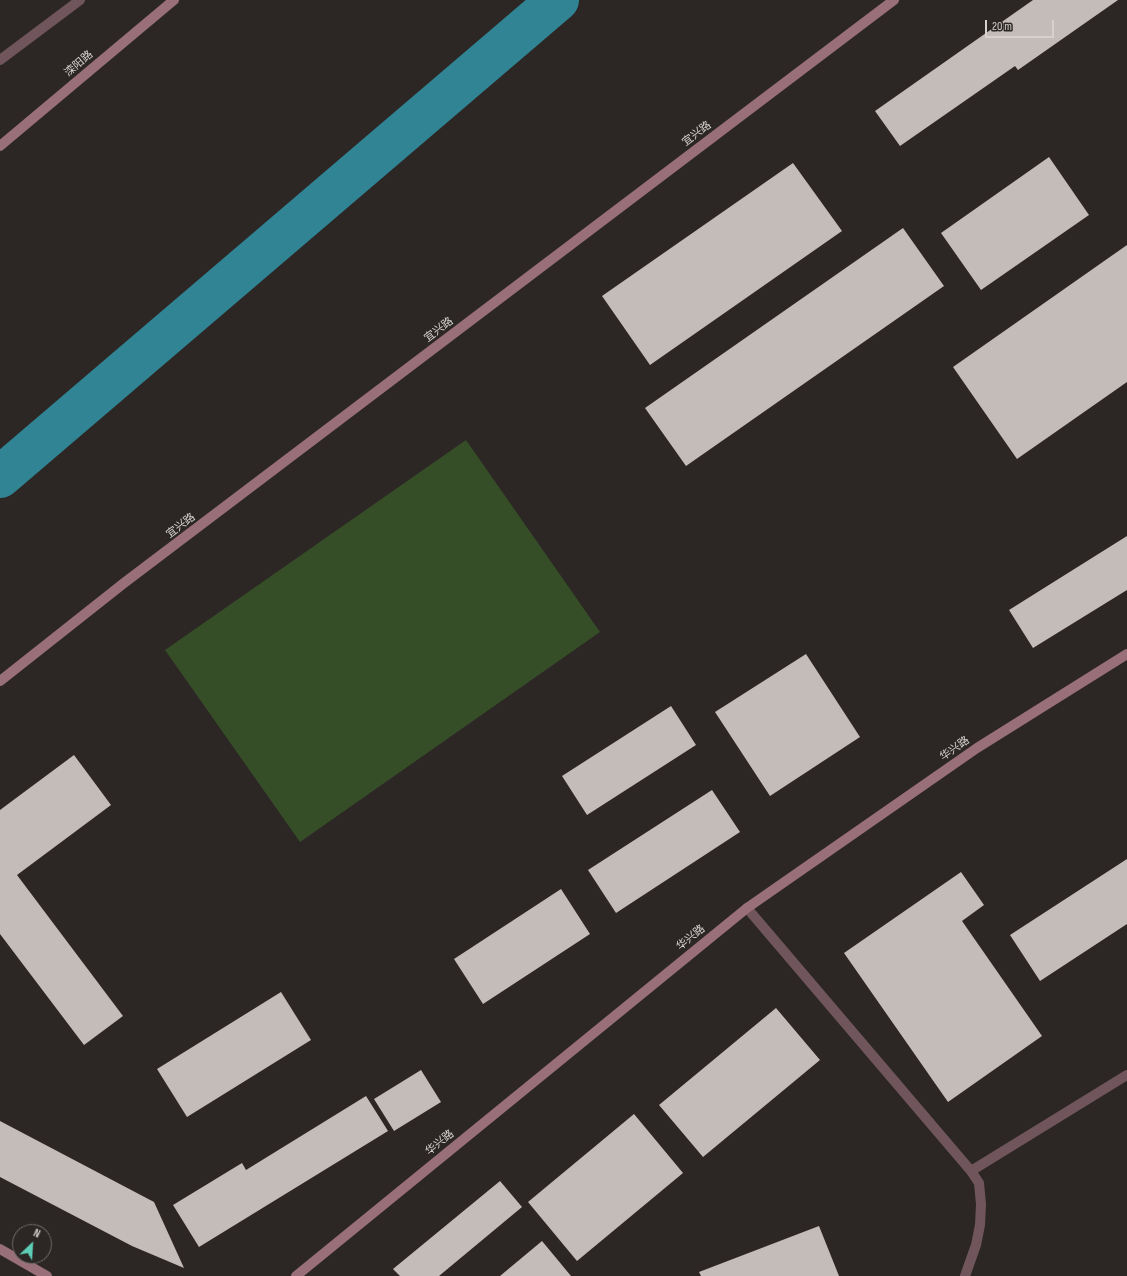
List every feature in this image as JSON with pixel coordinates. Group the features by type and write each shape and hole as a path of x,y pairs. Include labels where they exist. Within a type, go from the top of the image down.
{"main road":[{"name":"滦阳路","path":"0,146 174,0"},
{"name":"宜兴路","path":"0,681 124,583 894,0"},
{"name":"华兴路","path":"296,1276 747,908 977,748 1127,654"},
{"path":"0,1249 47,1276"}],"street":[{"path":"0,60 80,0"},
{"path":"747,908 971,1171 979,1183 980,1218 976,1246 965,1276"},
{"path":"971,1171 1127,1075"}],"green space":[{"path":"466,440 600,632 300,842 165,650"}],"building":[{"path":"1033,0 1118,0 1018,70 1015,66 900,146 875,111"},
{"path":"1049,157 1089,215 981,290 941,233"},
{"path":"793,163 842,231 650,365 602,296"},
{"path":"903,228 944,286 686,466 645,408"},
{"path":"1127,245 1127,382 1017,459 953,367"},
{"path":"1127,536 1127,590 1033,648 1009,610"},
{"path":"806,654 860,737 770,796 715,712"},
{"path":"671,706 696,745 587,815 562,776"},
{"path":"74,755 111,805 17,875 123,1016 84,1045 0,934 0,810"},
{"path":"712,790 740,832 616,913 588,870"},
{"path":"1127,859 1127,924 1040,981 1010,935"},
{"path":"961,872 984,905 962,921 1042,1036 948,1102 844,953"},
{"path":"561,889 590,934 483,1004 454,959"},
{"path":"281,992 311,1040 187,1117 157,1069"},
{"path":"776,1008 820,1060 703,1157 659,1105"},
{"path":"421,1070 441,1102 394,1131 374,1099"},
{"path":"366,1096 388,1131 199,1247 173,1205 242,1163 246,1170"},
{"path":"634,1114 683,1173 577,1261 528,1202"},
{"path":"0,1121 154,1202 184,1268 132,1246 0,1177"},
{"path":"500,1181 522,1207 439,1276 400,1276 393,1269"},
{"path":"819,1226 839,1276 701,1276 699,1272"},
{"path":"542,1241 571,1276 500,1276"}],"waterway":[{"path":"0,477 558,0"}]}
